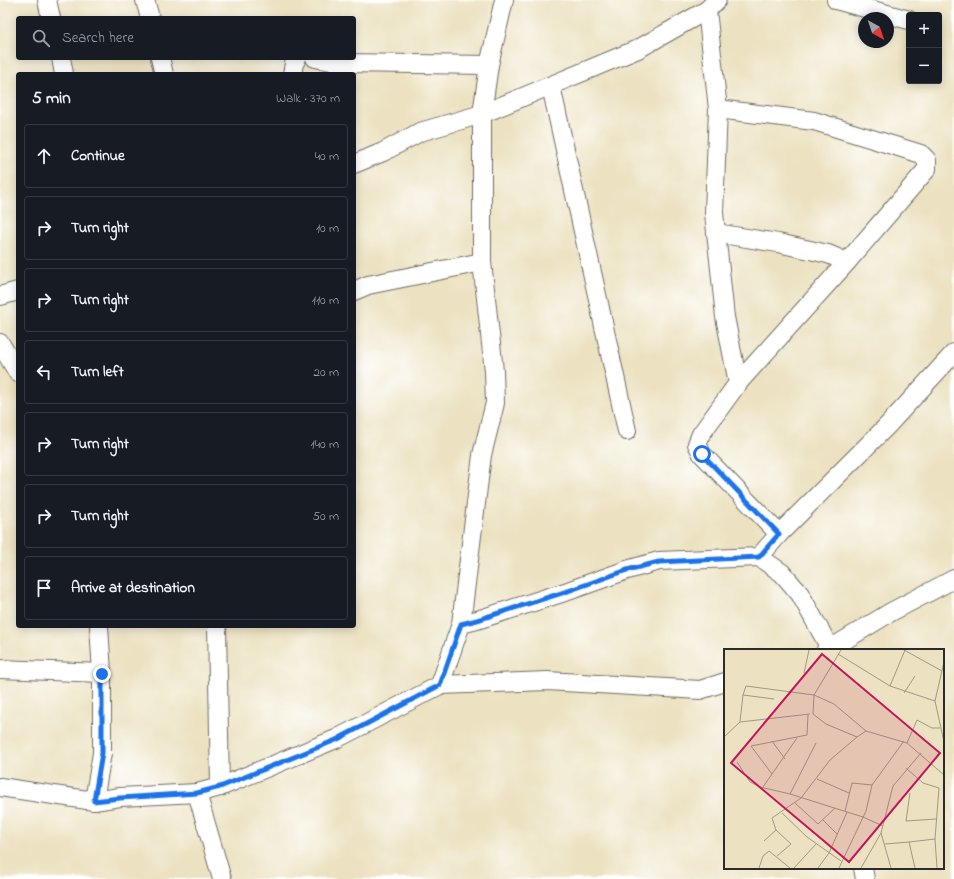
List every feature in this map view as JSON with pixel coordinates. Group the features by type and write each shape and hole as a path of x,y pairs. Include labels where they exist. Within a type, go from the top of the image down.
{"street":[{"path":"47,0 51,16"},
{"path":"145,0 149,16"},
{"path":"440,685 461,624 482,455 496,403 482,262 482,114 489,65 504,0"},
{"path":"836,0 906,19"},
{"path":"356,163 383,152 420,132 482,114 638,49 712,5 718,109 714,213 724,317 738,382"},
{"path":"61,60 64,72"},
{"path":"160,60 164,72"},
{"path":"292,72 296,60"},
{"path":"326,60 342,63 489,65"},
{"path":"551,86 627,431"},
{"path":"718,109 814,121 921,154 927,160 927,169 847,262 738,382 701,434 697,444 702,454 779,534"},
{"path":"716,233 828,254 847,262"},
{"path":"356,290 368,285 482,262"},
{"path":"0,296 16,292"},
{"path":"0,342 2,348 16,369"},
{"path":"759,557 779,534 887,426 954,353"},
{"path":"461,624 568,591 627,570 659,562 759,557 782,573 800,594 828,649"},
{"path":"831,649 891,612 954,579"},
{"path":"94,801 102,753 102,674 99,628"},
{"path":"217,628 220,787"},
{"path":"0,669 102,674"},
{"path":"0,786 94,801 197,793 220,787 336,740 440,685 547,681 700,690 724,682"},
{"path":"197,793 222,879"},
{"path":"863,869 865,879"}],"route":[{"path":"102,674 102,753 94,801 197,793 220,787 336,740 440,685 461,624 568,591 627,570 659,562 759,557 779,534 702,454"}]}
